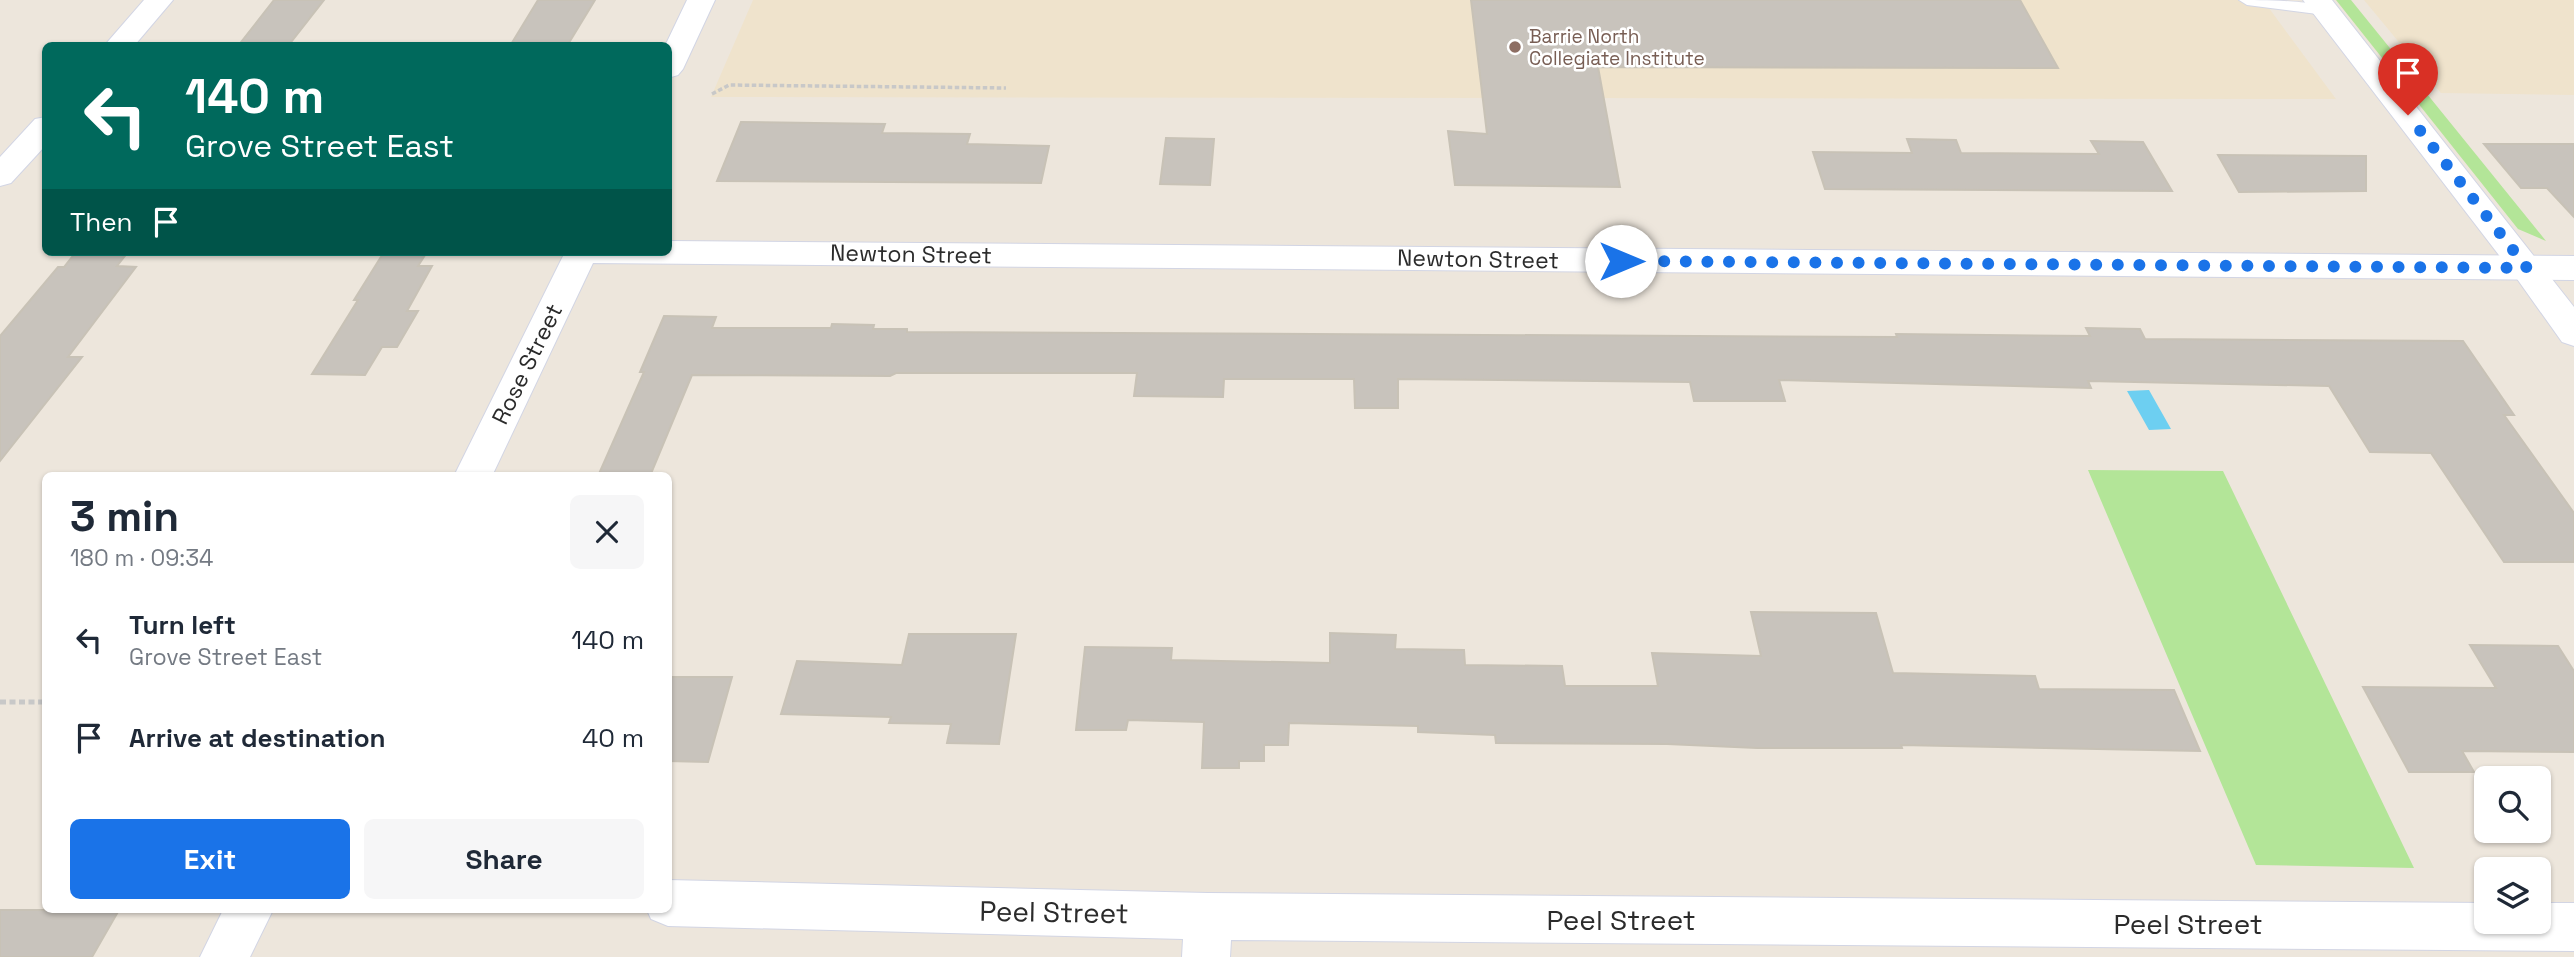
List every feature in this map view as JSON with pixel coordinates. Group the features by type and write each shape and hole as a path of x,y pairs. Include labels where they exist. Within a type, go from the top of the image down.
{"street":[{"path":"122,42 159,0"},
{"path":"672,61 701,0"},
{"path":"2321,5 2574,332"},
{"path":"0,176 42,129"},
{"name":"Newton Street","path":"672,253 2574,268"},
{"name":"Rose Street","path":"475,472 580,256"},
{"name":"Peel Street","path":"672,903 1207,937 2574,928"},
{"path":"224,957 247,913"}],"lane":[{"path":"2248,0 2321,5"}],"path":[{"path":"712,94 729,85 1006,88"},
{"path":"0,702 42,702"}],"shaded area":[{"name":"Barrie North Collegiate Institute","path":"753,0 2263,0 2336,99 711,97"},
{"path":"2364,0 2574,0 2574,95 2441,93"}],"green space":[{"path":"2336,0 2351,0 2546,241 2518,229"},
{"path":"2088,470 2223,471 2414,868 2256,865"}],"water":[{"path":"2149,390 2171,429 2149,430 2127,391"}],"building":[{"path":"274,0 324,0 291,42 241,42"},
{"path":"538,0 595,0 569,42 512,42"},
{"path":"1471,0 2020,0 2058,68 1598,67 1620,187 1455,185 1448,131 1487,134"},
{"path":"741,122 885,124 882,133 970,134 967,144 1049,146 1041,183 717,181"},
{"path":"1166,138 1214,139 1210,185 1160,184"},
{"path":"1907,139 1956,140 1961,153 2099,154 2091,141 2143,142 2172,191 1825,189 1813,152 1912,153"},
{"path":"2484,144 2574,144 2574,217 2547,188 2521,188"},
{"path":"2218,155 2366,156 2366,191 2239,192"},
{"path":"73,256 125,256 117,266 136,267 68,357 82,357 0,461 0,336 58,267 64,267"},
{"path":"382,256 424,256 418,266 432,266 407,311 418,311 397,347 382,347 365,375 312,374 358,300 354,300"},
{"path":"664,316 716,317 712,328 831,328 832,324 874,325 873,329 907,329 907,332 2090,336 2086,328 2140,329 2145,339 2463,341 2514,415 2504,415 2574,513 2574,562 2504,562 2431,453 2370,452 2329,386 2088,381 2091,388 1779,380 1785,401 1694,401 1690,382 1398,379 1398,408 1355,408 1354,379 1224,379 1223,397 1134,396 1137,373 692,375 652,472 600,472 644,372 640,372"},
{"path":"1751,612 1876,613 1893,673 2035,676 2039,689 2174,690 2200,751 1901,745 1902,748 1757,748 1667,744 1496,743 1495,735 1418,732 1418,726 1289,723 1288,745 1264,745 1264,761 1239,761 1239,768 1202,768 1204,722 1128,720 1126,730 1076,730 1085,647 1172,648 1171,660 1330,663 1330,633 1396,635 1395,649 1464,650 1465,665 1562,666 1565,686 1658,686 1652,653 1761,656"},
{"path":"909,634 1016,634 999,744 947,743 951,724 889,723 891,717 781,714 797,661 902,665"},
{"path":"2470,645 2558,646 2574,671 2574,752 2462,751 2474,772 2409,772 2363,687 2496,688"},
{"path":"672,677 732,677 708,762 672,761"},
{"path":"0,910 117,913 92,957 0,957"}],"place":[{"name":"Barrie North Collegiate Institute","path":"1515,47"}],"route":[{"path":"1621,261 2527,268 2408,115"}]}
